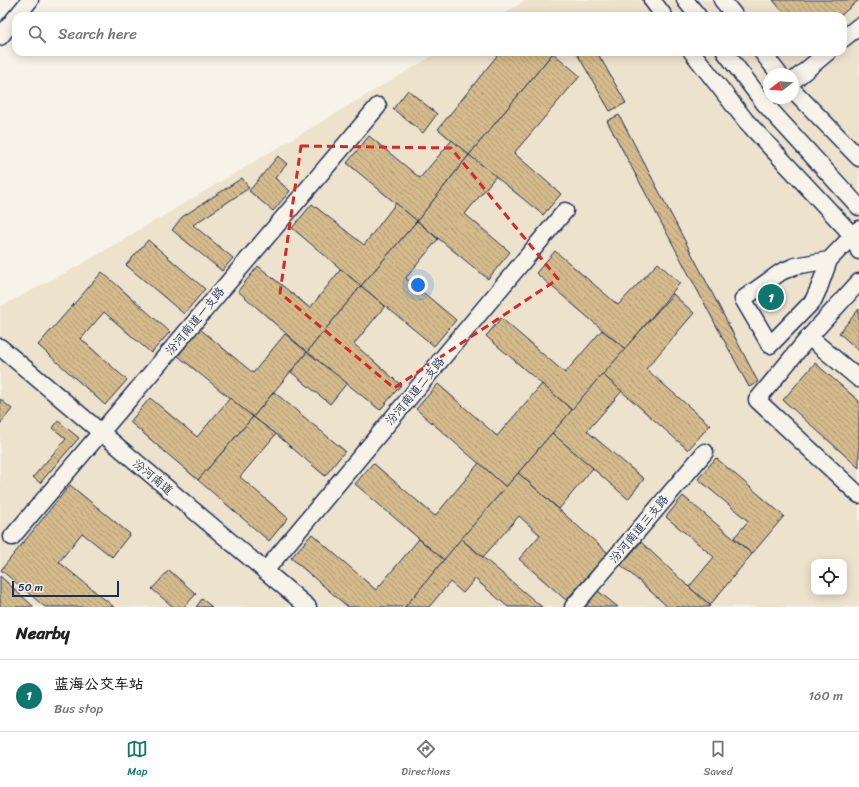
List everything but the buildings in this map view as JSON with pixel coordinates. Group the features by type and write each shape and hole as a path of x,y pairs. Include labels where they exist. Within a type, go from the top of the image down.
{"street":[{"path":"20,12 30,0"},
{"path":"652,0 661,12"},
{"path":"685,0 695,12"},
{"path":"722,0 732,12"},
{"path":"0,37 12,21"},
{"path":"847,36 859,26"},
{"path":"695,56 746,121 856,232 859,251"},
{"path":"728,56 763,95"},
{"path":"765,56 774,68"},
{"path":"799,76 823,56"},
{"path":"799,96 859,158"},
{"path":"746,121 763,104"},
{"path":"770,104 859,208"},
{"name":"汾河南道一支路","path":"12,537 378,106"},
{"name":"汾河南道二支路","path":"265,571 565,211"},
{"path":"829,260 795,266 781,272 743,299 770,345 813,301 820,288 829,260 856,232"},
{"path":"859,282 809,337 757,400 859,495"},
{"path":"809,337 859,379"},
{"name":"汾河南道","path":"0,347 308,607"},
{"name":"汾河南道三支路","path":"573,607 706,452"}],"highlighted area":[{"path":"301,146 451,148 558,279 394,388 280,293"}],"shaded area":[{"path":"526,0 859,0 859,607 0,607 0,307 82,264 432,56 847,56 847,12 506,12"}],"place":[{"name":"蓝海公交车站","path":"771,297"}]}
